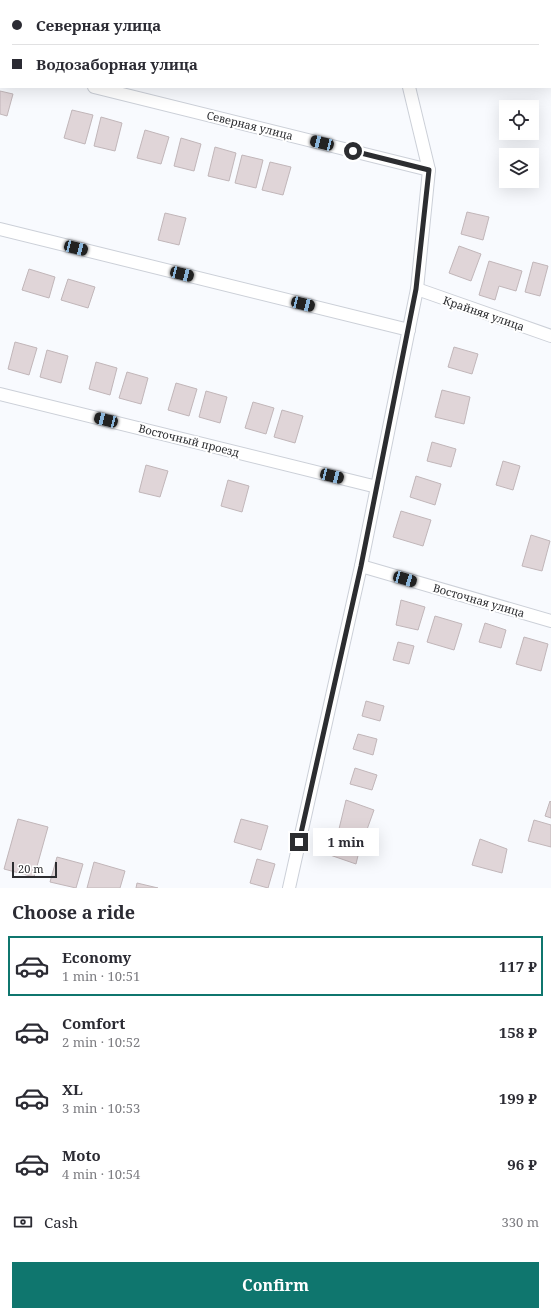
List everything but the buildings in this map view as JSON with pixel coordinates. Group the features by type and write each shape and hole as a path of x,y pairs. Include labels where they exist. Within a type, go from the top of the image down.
{"street":[{"name":"Северная улица","path":"98,88 429,170"},
{"path":"289,888 361,566 416,289 429,170 409,88"},
{"path":"0,229 409,330"},
{"name":"Крайняя улица","path":"416,289 551,336"},
{"name":"Восточный проезд","path":"0,394 377,487"},
{"name":"Восточная улица","path":"361,566 551,621"}],"route":[{"path":"299,842 361,566 416,289 429,170 353,151"}]}
